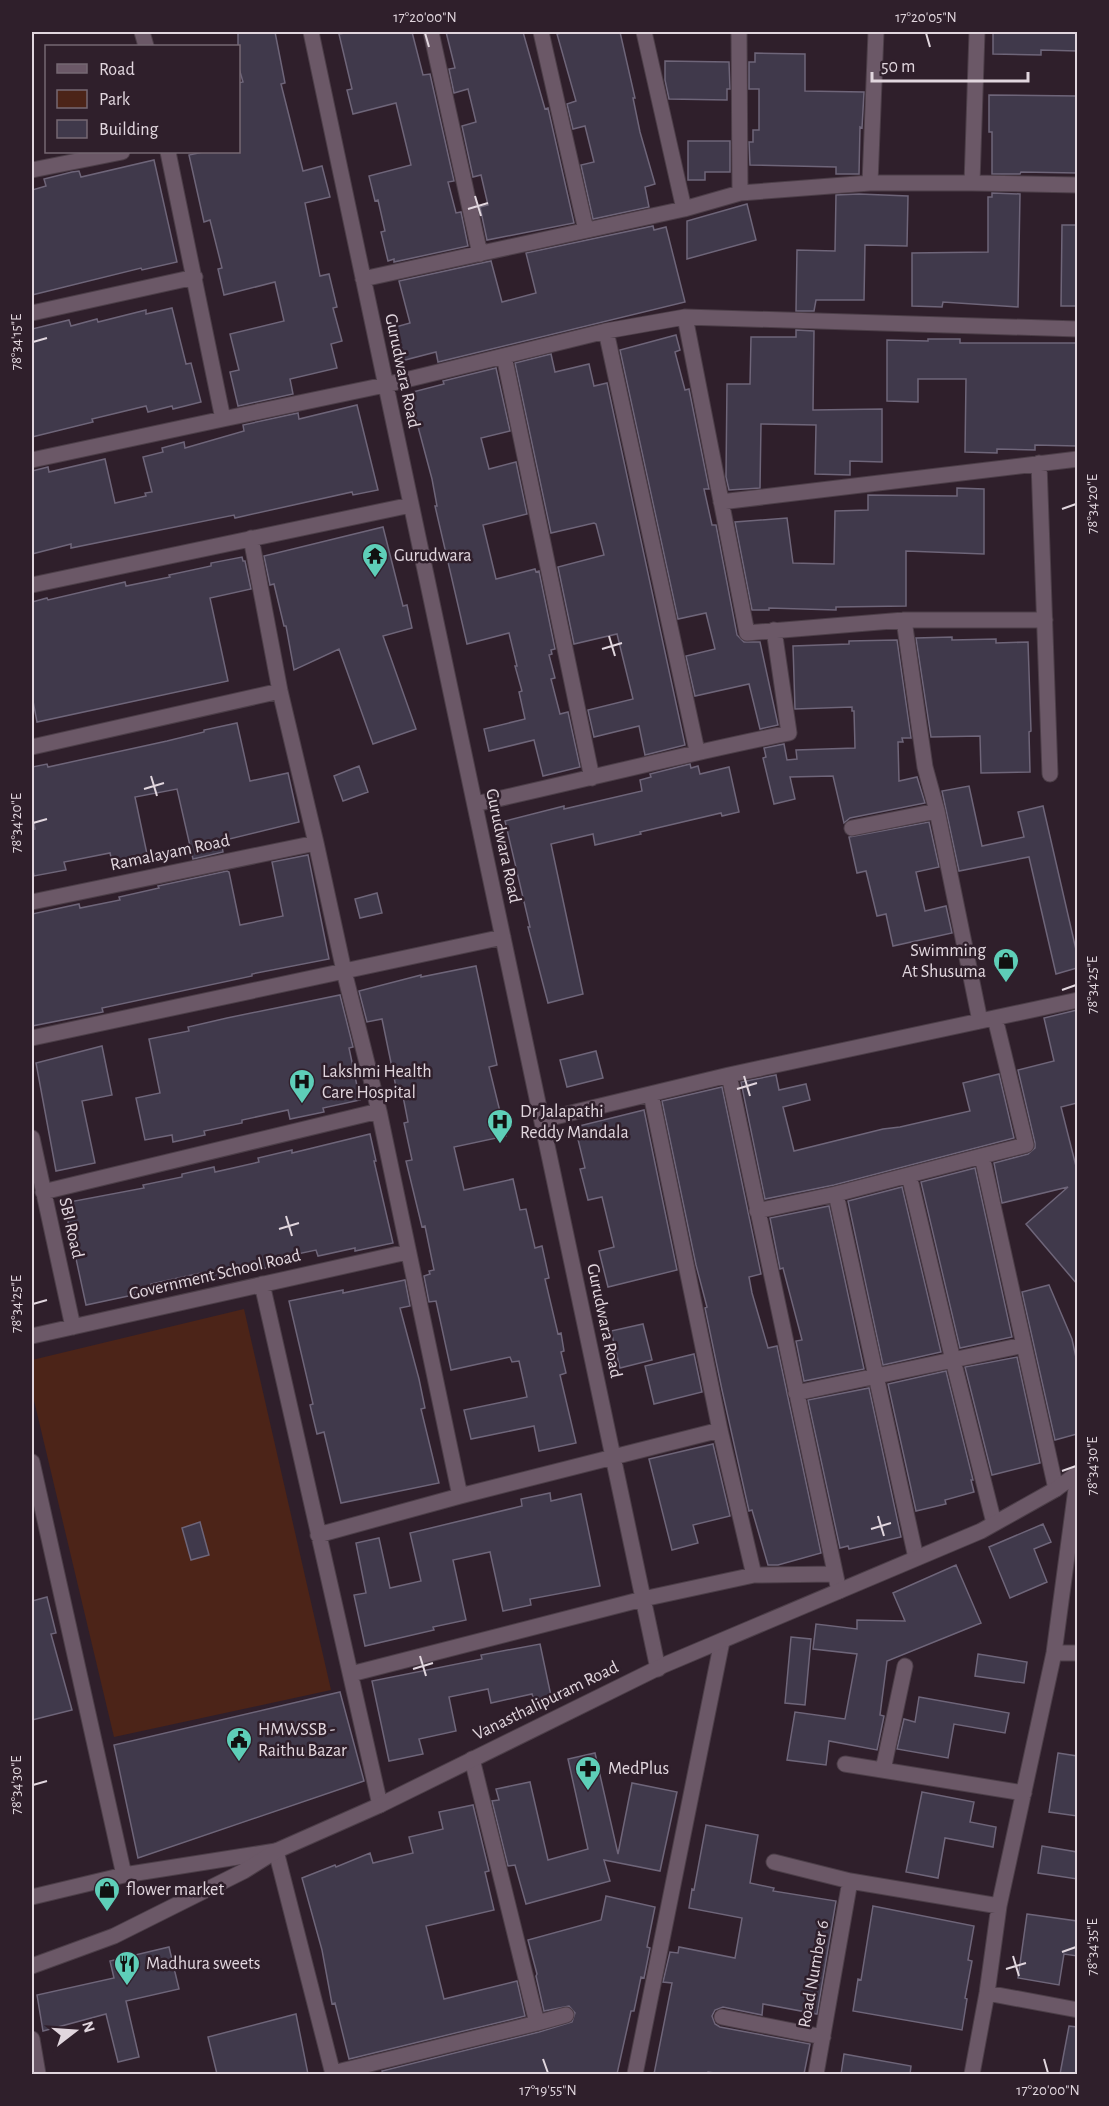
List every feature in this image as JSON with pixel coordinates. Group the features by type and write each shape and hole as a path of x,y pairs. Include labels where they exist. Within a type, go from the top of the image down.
{"street":[{"name":"Gurudwara Road","path":"310,32 658,1669"},
{"path":"431,32 480,254"},
{"path":"541,32 586,231"},
{"path":"644,32 684,209"},
{"path":"739,32 740,193"},
{"path":"870,183 876,32"},
{"path":"972,183 977,32"},
{"path":"32,170 117,153"},
{"path":"168,153 223,419"},
{"path":"363,279 684,209 740,193 870,183 1077,184"},
{"path":"32,313 195,277"},
{"path":"32,460 385,385 606,331 685,317 1077,329"},
{"path":"685,317 747,633 904,620 1045,620"},
{"path":"606,331 697,751"},
{"path":"504,356 592,778"},
{"path":"721,502 1077,459"},
{"path":"1039,463 1050,774"},
{"path":"32,585 411,505"},
{"path":"251,538 280,691 344,971 379,1111 460,1496"},
{"path":"757,1211 836,1194 1026,1145 988,1020 925,766 904,620"},
{"path":"474,804 592,778 697,751 789,733 774,630"},
{"path":"32,747 280,691"},
{"path":"852,828 937,811"},
{"name":"Ramalayam Road","path":"32,902 316,843"},
{"path":"32,1038 503,937"},
{"path":"542,1120 729,1075 1077,1000"},
{"path":"729,1075 839,1591"},
{"path":"651,1094 720,1430 754,1575"},
{"path":"43,1192 379,1111"},
{"name":"SBI Road","path":"32,1138 74,1327"},
{"path":"982,1156 1056,1489"},
{"path":"909,1175 994,1523"},
{"path":"836,1194 916,1558"},
{"name":"Government School Road","path":"32,1336 407,1252"},
{"path":"262,1284 380,1805"},
{"path":"796,1393 1024,1345"},
{"path":"318,1535 460,1496 720,1430"},
{"path":"32,1462 124,1875"},
{"path":"972,2074 987,1993 999,1906 1054,1653 1077,1473"},
{"name":"Vanasthalipuram Road","path":"32,1966 114,1936 244,1871 276,1851 380,1805 658,1669 981,1531 1056,1489 1077,1473"},
{"path":"351,1674 643,1599 754,1575 835,1574"},
{"path":"635,2074 722,1641"},
{"path":"1054,1653 1077,1653"},
{"path":"883,1770 905,1666"},
{"path":"472,1759 537,2023"},
{"path":"845,1764 1024,1793"},
{"path":"32,1897 124,1875 276,1851 333,2074 566,2015"},
{"path":"774,1862 850,1881 999,1906"},
{"name":"Road Number 6","path":"816,2074 850,1881"},
{"path":"987,1993 1077,2010"},
{"path":"722,2017 823,2037"},
{"path":"32,2039 38,2074"}],"green space":[{"path":"244,1309 331,1690 114,1737 32,1392 32,1360"}],"building":[{"path":"238,32 275,32 285,83 281,84 303,171 322,166 330,197 305,203 320,276 329,274 337,307 333,308 342,341 331,344 337,368 290,379 293,394 238,406 230,372 239,370 230,334 284,321 275,282 224,295 218,269 222,268 210,220 204,222 189,155 240,153 240,83 243,82 240,72 240,45 238,45"},
{"path":"412,32 423,75 430,74 454,181 448,182 456,213 461,212 468,246 394,262 394,259 388,261 381,232 385,231 378,200 375,201 369,176 411,165 396,103 353,114 347,90 352,89 339,34"},
{"path":"446,32 523,32 545,109 548,108 574,223 487,240 480,207 488,205 481,175 473,177 462,126 476,122 468,89 454,93 449,69 455,68"},
{"path":"620,32 640,132 655,184 645,187 649,207 593,219 581,165 594,162 585,126 573,129 567,104 576,101 557,34"},
{"path":"993,32 1077,32 1077,51 1041,50 1041,55 993,54"},
{"path":"755,53 805,54 805,91 864,92 862,128 860,127 859,174 836,174 836,167 750,165 749,142 753,142 753,130 759,130 759,89 749,89 749,62 755,62"},
{"path":"665,61 729,62 730,89 727,89 727,100 669,99 665,80"},
{"path":"989,95 1077,96 1077,173 992,174"},
{"path":"688,141 730,141 730,172 705,172 705,180 688,180"},
{"path":"154,160 177,262 142,270 141,268 32,295 32,190 46,186 44,179 72,172 79,171 81,177"},
{"path":"992,193 1020,194 1018,307 943,302 942,307 912,306 912,253 988,252 988,197 992,197"},
{"path":"836,195 908,196 907,246 865,245 864,300 816,300 814,311 796,311 797,250 835,251"},
{"path":"747,204 756,240 687,259 687,221"},
{"path":"1062,225 1077,225 1077,306 1061,306"},
{"path":"653,226 654,230 666,227 685,302 438,362 436,352 401,361 392,328 410,323 399,281 491,261 502,302 536,293 526,253"},
{"path":"172,308 186,364 191,363 201,402 148,412 146,406 32,437 32,329 69,320 71,326 146,310 146,314"},
{"path":"796,330 814,331 813,410 882,409 882,462 850,461 850,475 815,474 816,425 761,424 760,488 729,490 726,477 727,384 750,384 751,337 796,337"},
{"path":"676,335 680,350 675,352 685,390 689,389 709,489 704,489 712,525 716,525 737,635 744,642 760,642 778,725 760,729 749,684 695,696 686,656 715,649 706,613 678,619 620,350"},
{"path":"928,339 960,339 960,343 1077,343 1077,446 1035,445 1035,450 997,449 997,453 965,452 966,379 918,379 918,402 887,401 887,340 928,341"},
{"path":"551,354 555,372 589,364 594,386 607,383 685,745 645,755 639,726 594,737 588,710 633,699 617,634 574,644 558,567 604,555 594,523 551,533 515,363"},
{"path":"496,368 510,431 481,438 489,469 516,462 527,514 483,525 496,579 535,569 536,572 539,571 555,649 551,650 552,654 549,655 555,678 551,679 560,714 568,712 580,767 543,776 534,740 489,751 484,729 525,719 519,692 522,691 515,666 517,666 509,633 467,644 435,506 437,506 432,479 409,393 444,384 443,381"},
{"path":"357,405 378,490 353,495 352,492 235,518 234,515 71,548 71,544 32,554 32,471 48,467 49,472 105,459 115,503 146,496 145,493 152,492 143,457 163,452 162,448 184,442 185,448 244,431 243,425 298,413 299,419"},
{"path":"957,488 984,489 984,554 906,551 906,606 836,607 836,610 769,608 769,610 752,610 735,522 787,518 793,563 834,564 835,511 868,510 868,495 957,496"},
{"path":"383,527 403,606 407,605 412,628 383,636 416,729 373,744 339,649 294,670 286,626 284,626 274,584 270,585 264,556"},
{"path":"242,557 245,561 251,589 210,598 228,681 37,722 32,696 32,602 125,582 126,586 170,577 169,575 211,566 211,563"},
{"path":"952,637 952,640 996,639 996,643 1028,642 1030,772 981,773 980,736 931,737 916,638"},
{"path":"897,640 911,738 902,738 903,742 898,742 899,781 917,777 925,803 850,818 844,823 833,776 790,777 795,799 774,804 763,758 766,757 764,748 784,744 787,760 797,759 796,750 855,748 852,707 795,709 793,646"},
{"path":"237,723 250,781 288,773 299,822 221,841 223,852 193,859 177,789 135,797 147,854 112,862 110,853 64,862 66,870 34,876 32,830 35,829 32,813 32,767 47,764 48,767"},
{"path":"690,764 691,768 698,766 700,774 729,767 739,812 722,816 721,813 595,845 593,834 551,844 583,994 548,1003 528,927 530,927 505,821 564,806 564,809 642,791 640,780 651,777 650,774"},
{"path":"359,766 368,792 343,801 334,776"},
{"path":"969,786 982,846 1024,837 1018,812 1043,806 1077,954 1077,968 1056,974 1029,857 959,871 942,791"},
{"path":"929,822 939,867 916,872 925,911 946,906 952,933 893,946 886,914 877,916 866,871 857,873 849,837"},
{"path":"308,855 329,959 252,974 252,976 102,1008 103,1012 32,1026 32,914 79,904 80,908 120,900 119,897 159,888 158,886 227,871 240,925 283,916 272,862"},
{"path":"377,893 382,913 360,918 355,899"},
{"path":"476,966 497,1065 489,1067 506,1136 454,1147 464,1190 513,1179 520,1210 526,1209 535,1248 542,1246 549,1278 545,1279 564,1351 561,1352 566,1373 560,1375 576,1443 539,1451 534,1426 471,1439 464,1410 527,1397 519,1361 512,1362 510,1357 451,1370 436,1301 429,1302 424,1276 434,1270 425,1226 422,1227 406,1161 412,1160 404,1123 408,1122 401,1086 396,1087 382,1019 367,1022 359,991 421,975 421,977"},
{"path":"340,995 353,1047 349,1048 360,1100 323,1108 324,1112 290,1119 288,1110 242,1120 242,1123 204,1131 205,1135 173,1142 172,1135 145,1140 136,1098 160,1093 149,1039 189,1031 188,1027 227,1018"},
{"path":"1077,1010 1077,1103 1061,1107 1077,1170 1077,1284 1026,1224 1068,1187 1002,1203 994,1163 1028,1154 1035,1148 1018,1070 1054,1061 1044,1018"},
{"path":"102,1046 112,1095 82,1101 95,1163 56,1171 36,1063"},
{"path":"596,1051 603,1078 567,1087 560,1060"},
{"path":"999,1074 1014,1138 834,1185 765,1199 741,1082 776,1075 779,1090 806,1084 810,1100 783,1107 794,1151 970,1111 963,1083"},
{"path":"722,1087 761,1274 749,1277 752,1293 768,1348 777,1346 821,1553 778,1565 768,1565 752,1510 749,1511 662,1101"},
{"path":"644,1110 677,1270 608,1287 599,1251 614,1247 602,1197 588,1200 580,1169 585,1168 575,1127"},
{"path":"370,1134 393,1243 318,1256 316,1250 273,1259 274,1266 203,1283 201,1273 151,1284 152,1291 86,1305 64,1203 144,1188 143,1185 182,1177 182,1174 214,1167 215,1172 259,1162 258,1158 292,1150 292,1153"},
{"path":"975,1168 1012,1337 960,1348 921,1182"},
{"path":"902,1187 941,1352 883,1365 848,1201"},
{"path":"829,1206 864,1369 804,1381 796,1341 802,1340 783,1268 780,1269 770,1218"},
{"path":"405,1280 410,1306 400,1308 419,1379 425,1408 421,1409 439,1483 341,1503 324,1432 317,1434 310,1405 313,1404 289,1301"},
{"path":"1049,1285 1072,1339 1077,1362 1077,1434 1055,1440 1022,1292"},
{"path":"643,1324 652,1360 620,1368 611,1331"},
{"path":"694,1354 702,1392 654,1404 645,1366"},
{"path":"1017,1357 1040,1463 992,1475 965,1367"},
{"path":"946,1371 974,1492 945,1500 946,1504 916,1511 888,1384"},
{"path":"869,1388 901,1537 849,1549 848,1546 840,1548 808,1400"},
{"path":"713,1444 730,1516 693,1525 698,1543 672,1550 649,1459"},
{"path":"550,1493 551,1501 581,1494 600,1586 530,1599 531,1605 503,1611 490,1552 453,1560 466,1620 365,1646 354,1595 366,1593 356,1543 379,1538 390,1588 421,1581 410,1533 522,1506 521,1499"},
{"path":"200,1522 209,1555 191,1560 182,1528"},
{"path":"1043,1524 1051,1542 1034,1549 1047,1582 1010,1598 989,1547"},
{"path":"956,1565 981,1623 887,1661 880,1715 884,1716 877,1750 829,1741 826,1765 787,1760 795,1712 845,1719 857,1654 813,1649 816,1624 857,1629 857,1620 905,1621 893,1593"},
{"path":"47,1597 56,1633 51,1634 72,1710 32,1720 32,1601"},
{"path":"791,1637 811,1639 805,1705 785,1703"},
{"path":"540,1644 551,1696 534,1700 532,1694 491,1703 488,1689 449,1697 456,1731 419,1739 423,1754 389,1761 372,1681 482,1659 481,1655"},
{"path":"978,1654 1027,1662 1024,1683 975,1676"},
{"name":"HMWSSB - Raithu Bazar","path":"340,1692 364,1781 138,1858 114,1745"},
{"path":"919,1697 1009,1713 1005,1733 954,1724 948,1758 897,1749 904,1719 915,1722"},
{"path":"595,1753 618,1854 632,1783 677,1792 660,1871 604,1860 610,1881 526,1904 515,1865 508,1866 492,1801 499,1800 496,1789 530,1782 548,1860 588,1849 568,1759"},
{"path":"1058,1753 1077,1756 1077,1816 1049,1812"},
{"path":"922,1792 974,1802 970,1822 996,1827 993,1847 945,1838 938,1878 906,1872"},
{"path":"473,1805 489,1871 485,1872 494,1910 426,1926 444,1999 517,1981 525,2016 349,2059 335,2003 332,2004 322,1950 302,1878 370,1853 373,1863 413,1853 409,1837 443,1829 439,1812"},
{"path":"706,1825 758,1835 750,1883 774,1888 773,1891 836,1901 817,2014 763,2004 762,2015 723,2007 715,2010 712,2016 715,2024 720,2027 810,2044 804,2074 708,2072 707,2074 654,2074 672,1983 663,1982 670,1952 678,1953 679,1947 735,1958 742,1918 689,1908"},
{"path":"1042,1846 1077,1852 1077,1879 1038,1873"},
{"path":"606,1896 655,1907 644,1978 641,1977 634,2011 631,2011 617,2074 383,2074 382,2071 572,2022 575,2013 569,2006 544,2011 528,1940 601,1920"},
{"path":"873,1906 974,1926 968,1960 972,1961 962,2030 853,2011 858,1979 861,1980"},
{"path":"1027,1914 1077,1921 1077,1956 1064,1954 1059,1985 1018,1978"},
{"path":"169,1947 179,1989 126,2001 139,2057 118,2062 106,2014 43,2031 37,1995 114,1978 110,1961"},
{"path":"296,2014 308,2074 217,2074 208,2037"},
{"path":"1069,2026 1077,2027 1077,2074 1060,2074"},
{"path":"844,2054 911,2066 910,2074 841,2074"}],"place":[{"name":"Gurudwara","path":"375,579"},
{"name":"Swimming At Shusuma","path":"1006,984"},
{"name":"Lakshmi Health Care Hospital","path":"302,1105"},
{"name":"Dr Jalapathi Reddy Mandala","path":"500,1145"},
{"name":"HMWSSB - Raithu Bazar","path":"239,1763"},
{"name":"MedPlus","path":"588,1792"},
{"name":"flower market","path":"107,1913"},
{"name":"Madhura sweets","path":"127,1987"}]}
